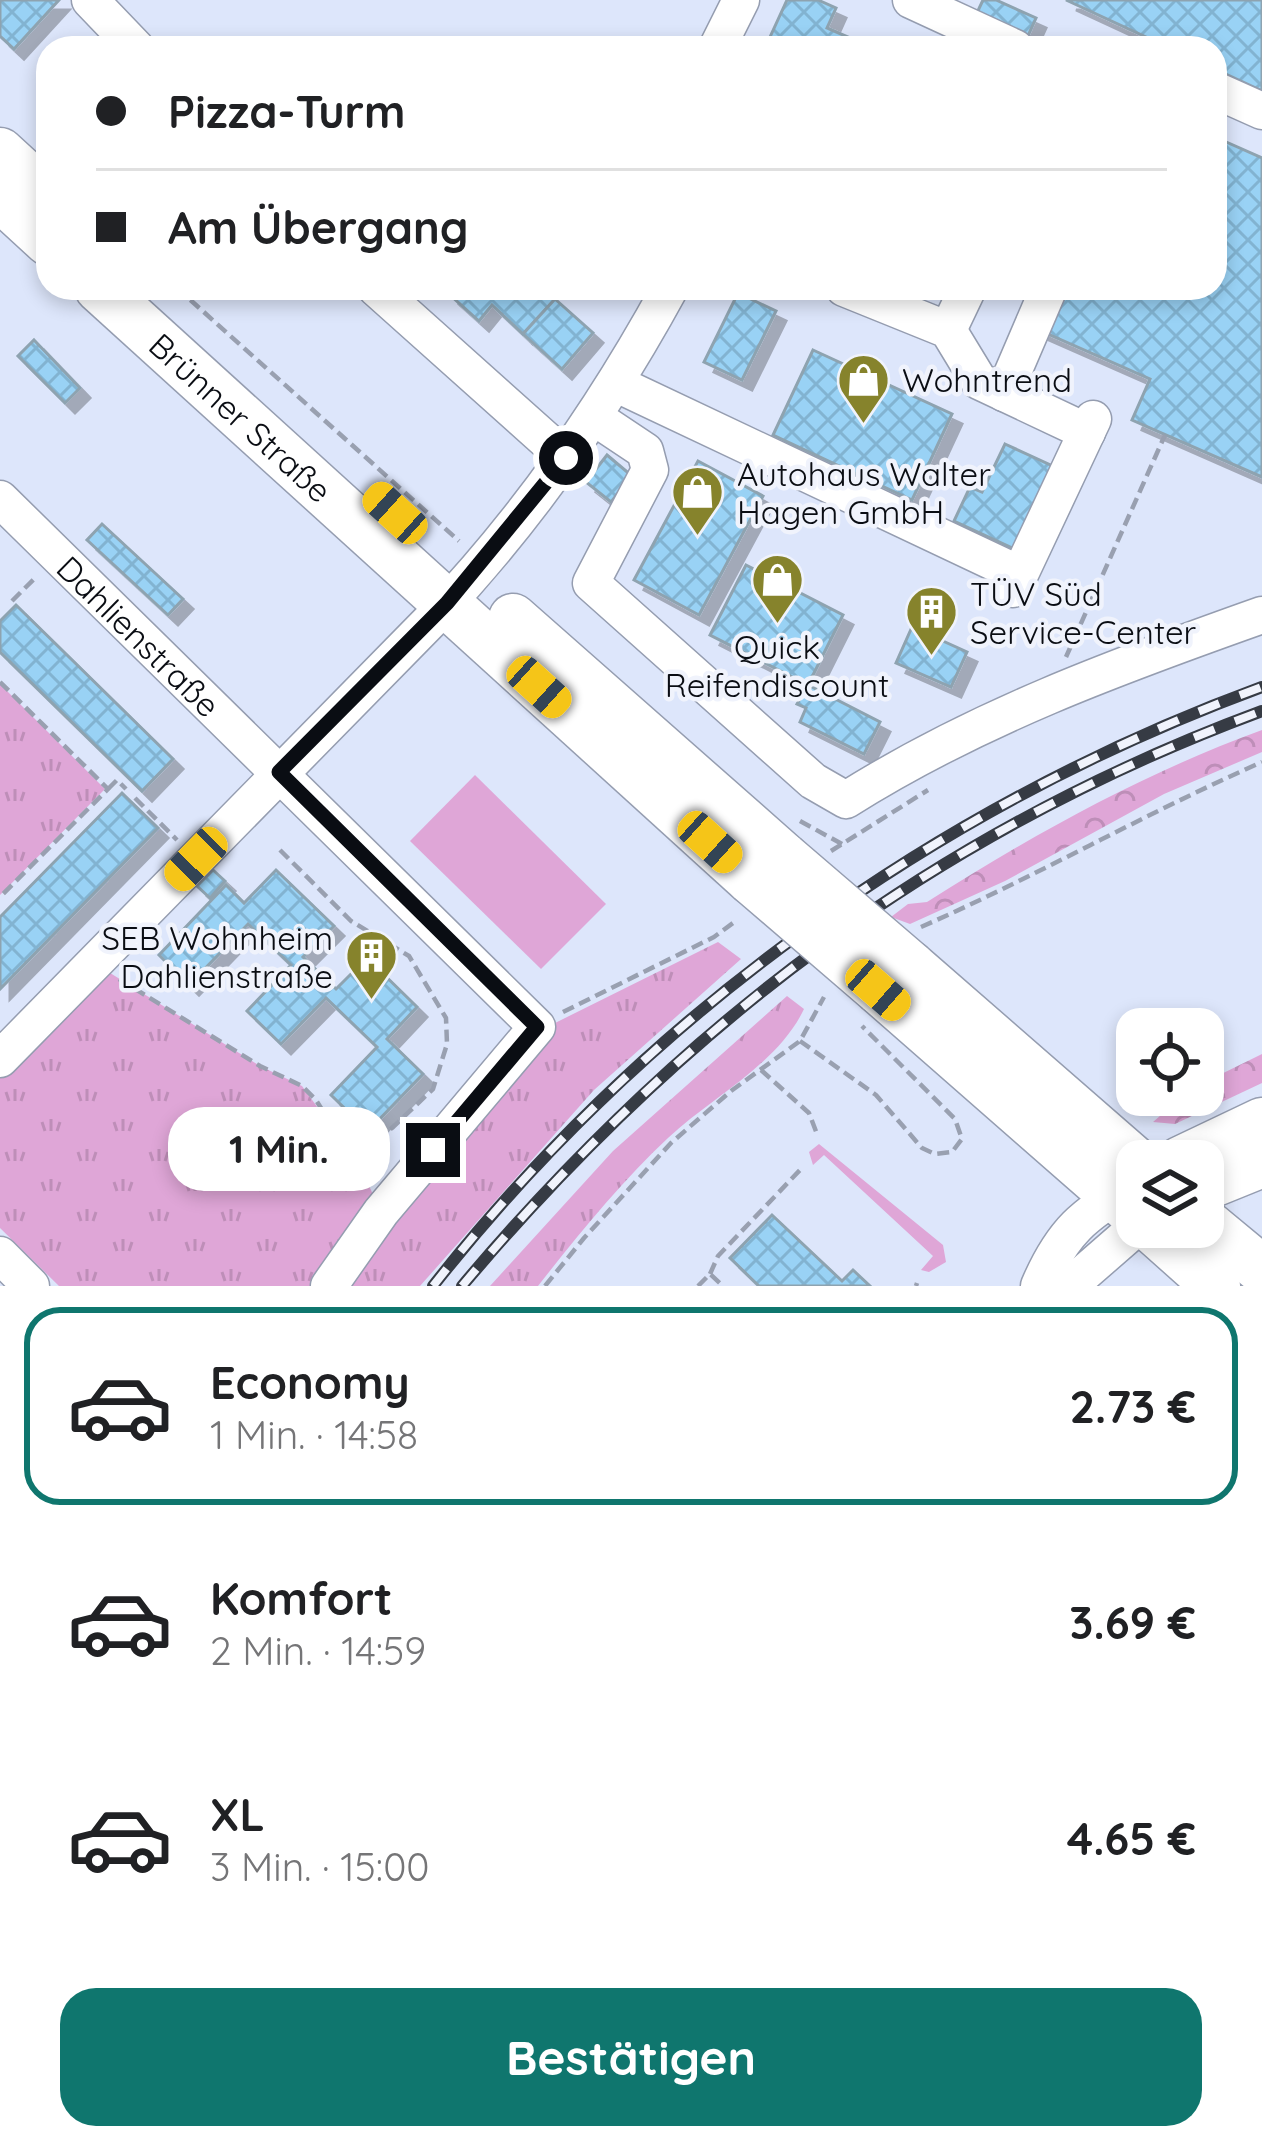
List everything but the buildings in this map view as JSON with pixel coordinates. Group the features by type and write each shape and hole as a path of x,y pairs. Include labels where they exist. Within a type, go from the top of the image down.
{"main road":[{"path":"0,152 36,185"},
{"path":"0,197 36,230"},
{"name":"Brünner Straße","path":"114,300 460,575"},
{"name":"Brünner Straße","path":"161,300 1116,1184"},
{"path":"1224,1147 1262,1122"},
{"path":"1224,1163 1262,1163"},
{"name":"Brünner Straße","path":"1196,1250 1262,1270"}],"street":[{"path":"89,0 124,36"},
{"path":"911,0 989,36"},
{"path":"721,36 732,4"},
{"path":"1227,95 1262,111"},
{"path":"389,300 566,458"},
{"path":"0,1059 279,772 566,458 617,384 663,300"},
{"path":"617,384 1016,581 1090,426 979,381 948,330 874,300"},
{"path":"948,330 962,300"},
{"path":"1004,393 1044,300"},
{"path":"645,452 669,409"},
{"path":"593,417 645,452 650,470 591,583 813,781 846,800 913,758 993,718 1156,651 1262,615"},
{"name":"Dahlienstraße","path":"0,500 537,1027"},
{"path":"329,1286 381,1212 537,1027"},
{"path":"1043,1286 1056,1248 1083,1219 1116,1208"},
{"path":"0,1255 31,1286"}],"path":[{"path":"189,300 460,575"},
{"path":"1066,688 1059,672 1165,434"},
{"path":"0,682 108,789"},
{"path":"800,1041 876,1096 922,1148 935,1154 952,1152 962,1139 955,1119 861,1027 892,977 1006,889 1169,802 1262,763"},
{"path":"0,897 117,780 126,789"},
{"path":"537,1027 714,938 776,866 842,844 930,788"},
{"path":"135,798 196,859"},
{"path":"776,866 842,844"},
{"path":"280,850 351,921 410,956 446,1018 447,1044 434,1089 392,1128 353,1155"},
{"path":"94,963 260,1066 302,1086 353,1155 381,1212"},
{"path":"545,1286 671,1143 800,1041 824,997"},
{"path":"760,1070 809,1113 818,1134"},
{"path":"698,1286 718,1256 800,1170"},
{"path":"710,1274 723,1286"}],"green space":[{"path":"0,684 105,789 0,895"},
{"path":"1262,730 1262,752 1164,794 1005,881 910,924 891,917 908,904 927,902 1048,829 1131,786"},
{"path":"475,775 606,904 541,969 410,841"},
{"path":"718,942 741,959 594,1090 420,1286 342,1286 551,1025"},
{"path":"94,963 260,1066 302,1086 360,1166 381,1212 329,1286 59,1286 0,1228 0,1059"},
{"path":"787,996 804,1009 778,1047 651,1155 538,1286 490,1286 613,1151"},
{"path":"1262,1054 1262,1083 1224,1101 1224,1073"},
{"path":"1160,1116 1192,1116 1175,1124 1153,1122"},
{"path":"819,1144 943,1245 946,1262 929,1272 921,1270 933,1256 824,1155 813,1165 809,1152"}],"railway":[{"path":"433,1286 517,1187 607,1094 704,1008 806,929 914,857 1026,793 1142,736 1262,687"},
{"path":"462,1286 635,1102 727,1020 823,945 925,876 1031,814 1143,759 1262,711"}],"place":[{"name":"Wohntrend","path":"863,425"},
{"name":"Autohaus Walter Hagen GmbH","path":"698,538"},
{"name":"Quick Reifendiscount","path":"777,625"},
{"name":"TÜV Süd Service-Center","path":"931,658"},
{"name":"SEB Wohnheim Dahlienstraße","path":"372,1002"}],"route":[{"path":"433,1150 537,1027 279,772 447,603 566,458"}]}
